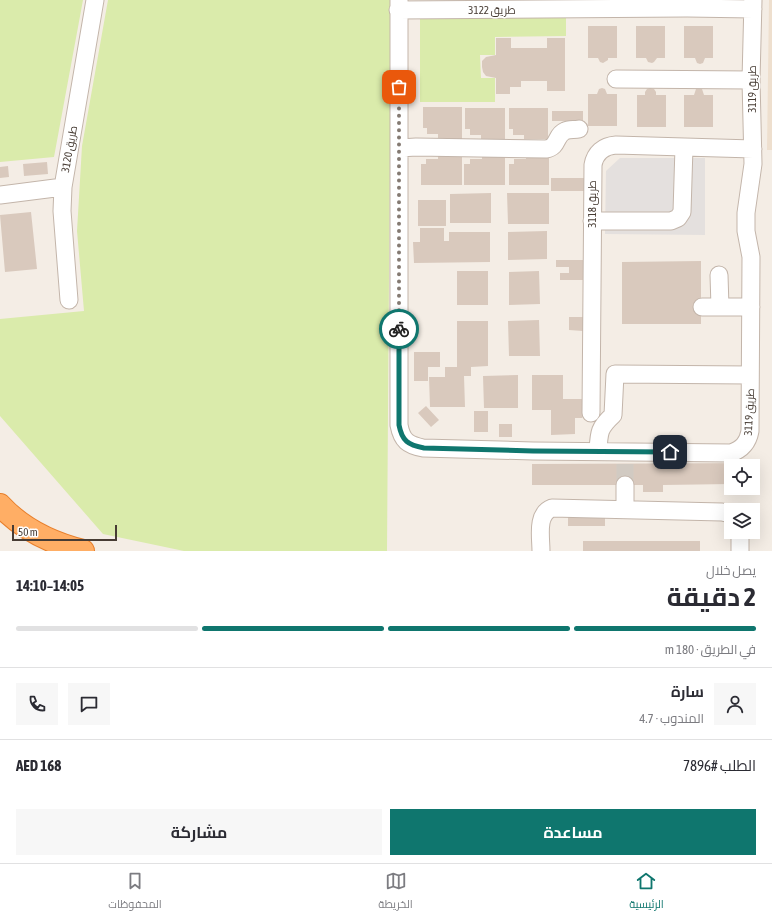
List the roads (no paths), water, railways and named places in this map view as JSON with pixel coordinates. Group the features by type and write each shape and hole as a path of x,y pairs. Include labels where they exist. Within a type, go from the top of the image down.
{"highway":[{"path":"0,505 11,517 33,532 63,546 83,551"}],"street":[{"name":"طريق 3120","path":"68,300 62,211 63,188 95,0"},
{"name":"طريق 3122","path":"398,5 753,5"},
{"name":"طريق 3119","path":"398,5 400,148 399,425 401,434 406,442 414,446 424,448 598,451 625,458 731,453 738,451 749,439 751,257 746,231 746,213 747,196 752,172 753,5"},
{"path":"616,79 752,80"},
{"path":"400,148 546,149 555,145 563,132 578,129"},
{"name":"طريق 3118","path":"591,413 593,165 594,160 600,150 610,146 752,148"},
{"path":"592,221 671,221 678,218 682,212 684,147"},
{"path":"0,195 63,188"},
{"path":"719,275 720,307"},
{"path":"702,307 751,307"},
{"path":"598,451 598,433 613,415 614,374 750,375"},
{"path":"625,485 625,510"},
{"path":"541,551 542,517 548,510 556,508 724,512"},
{"path":"740,539 740,551"}],"tunnel":[{"path":"625,464 625,485"}]}
